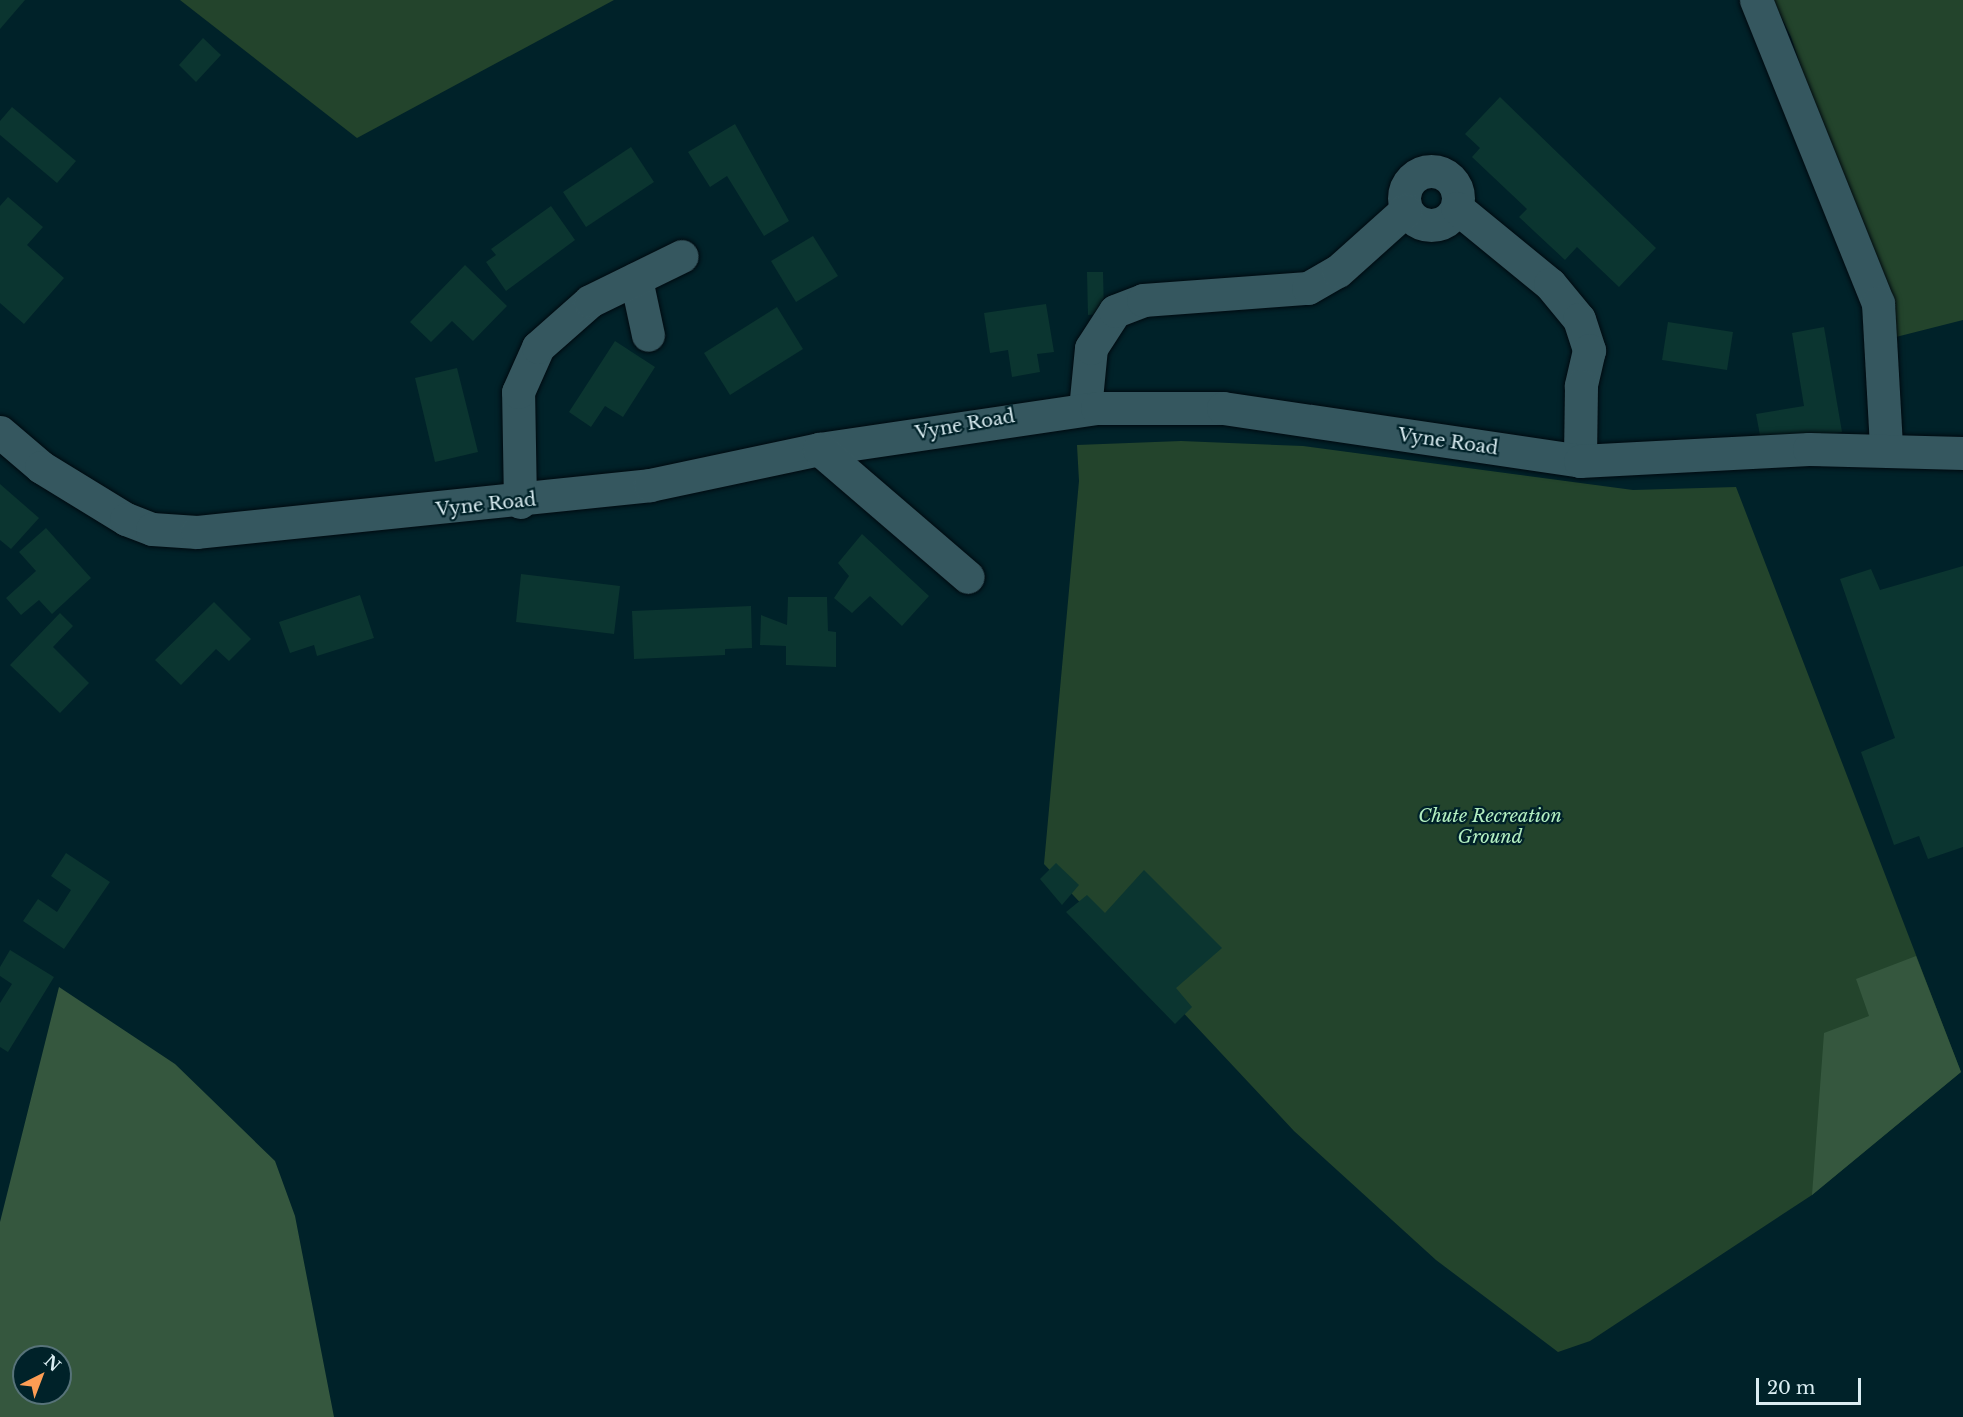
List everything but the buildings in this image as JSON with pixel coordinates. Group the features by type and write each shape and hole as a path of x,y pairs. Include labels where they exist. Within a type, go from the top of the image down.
{"street":[{"path":"1756,0 1878,303 1886,448"},
{"path":"1084,409 1091,348 1115,312 1143,300 1308,288 1338,271 1406,210 1408,183 1432,171 1454,183 1457,208 1550,284 1579,318 1589,350 1581,386 1580,461"},
{"path":"1406,210 1419,223 1437,226 1457,208"},
{"path":"520,502 518,392 538,346 590,302 682,256"},
{"path":"636,279 648,335"},
{"name":"Vyne Road","path":"0,432 96,503 153,529 220,531 520,502 650,485 819,449 1084,409 1223,408 1580,461 1886,448 1963,453"},
{"path":"819,449 968,577"}],"green space":[{"path":"180,0 614,0 357,138"},
{"path":"1773,0 1963,0 1963,320 1892,338 1791,37"},
{"name":"Chute Recreation Ground","path":"1181,441 1303,446 1633,490 1736,487 1961,1072 1812,1195 1590,1341 1558,1352 1436,1260 1294,1131 1044,864 1079,481 1077,445"},
{"path":"1916,956 1961,1072 1812,1195 1824,1033 1869,1016 1856,979"},
{"path":"59,987 175,1064 275,1161 295,1216 334,1417 0,1417 0,1222"}]}
